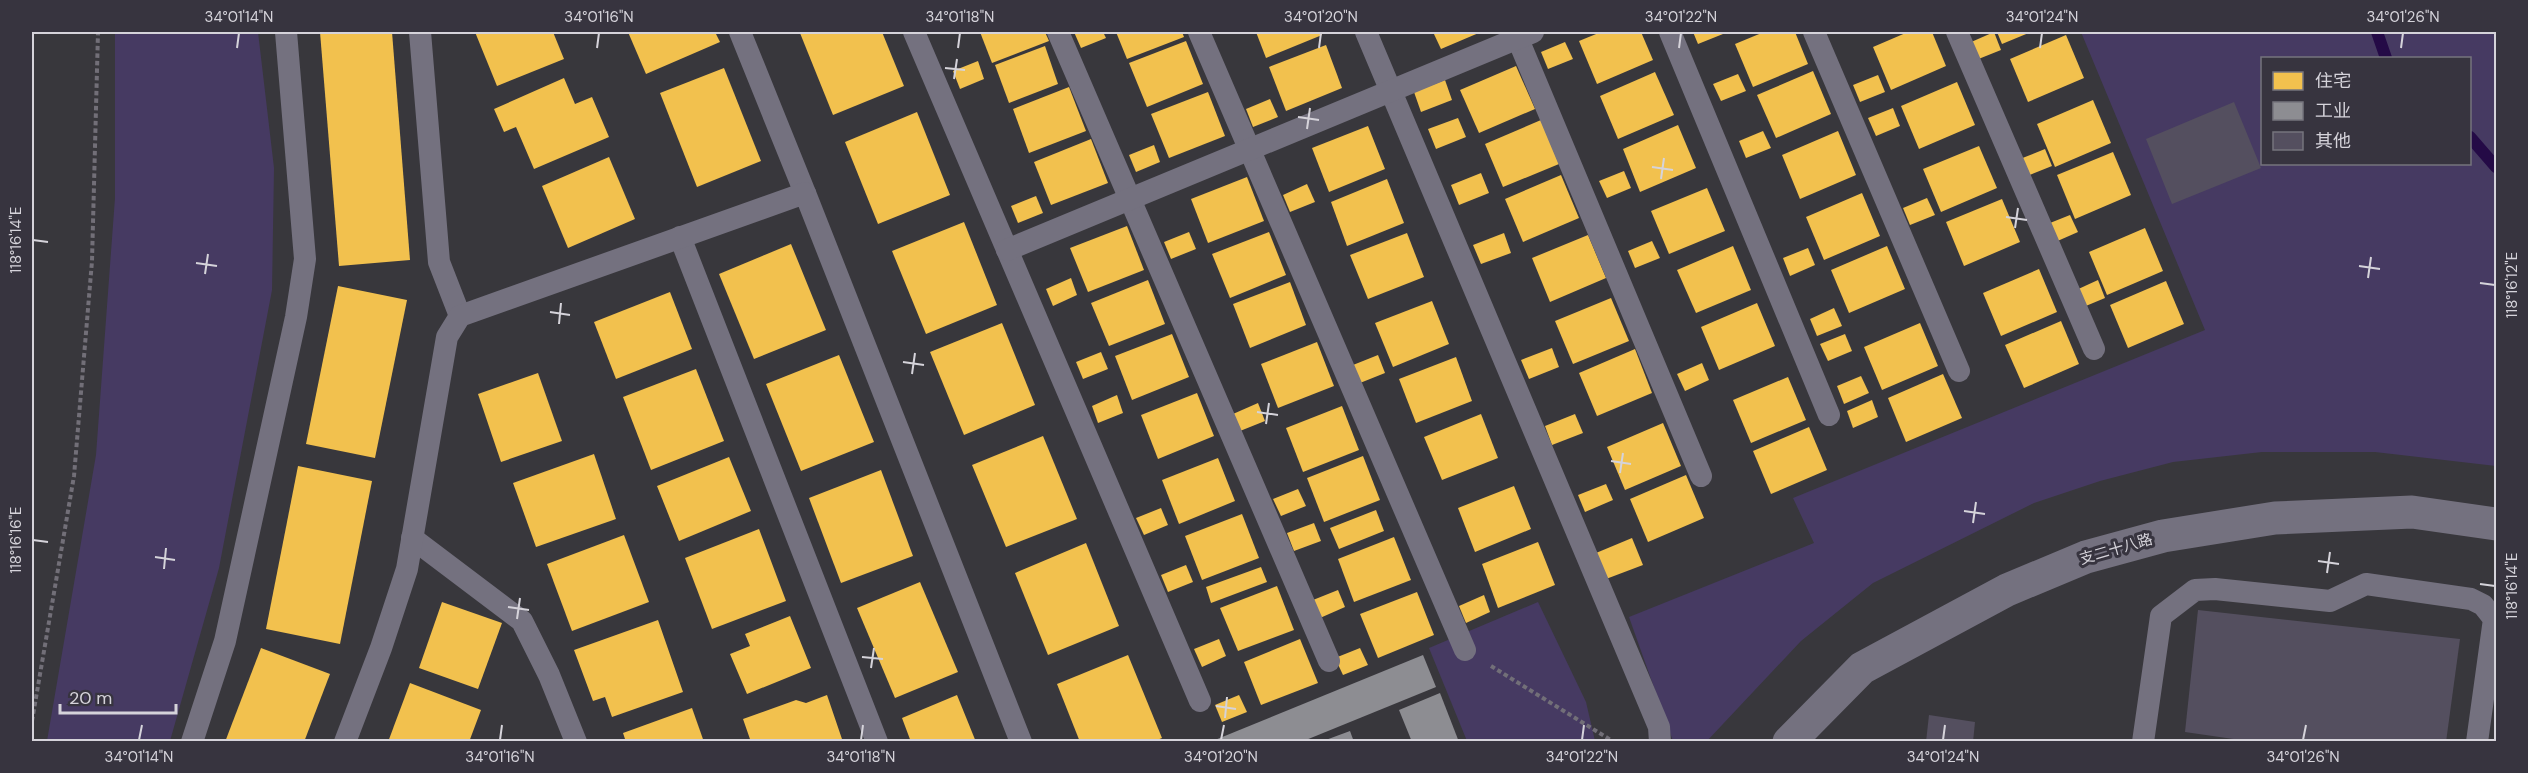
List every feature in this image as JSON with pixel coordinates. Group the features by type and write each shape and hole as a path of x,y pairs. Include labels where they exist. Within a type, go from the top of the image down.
{"street":[{"name":"支二十八路","path":"1789,741 1862,668 2007,590 2086,556 2163,536 2275,518 2412,512 2496,524"}],"lane":[{"path":"192,741 225,641 293,329 305,259 286,32"},
{"path":"420,32 439,262 460,316"},
{"path":"740,32 1021,741"},
{"path":"914,32 1200,701"},
{"path":"1058,32 1329,661"},
{"path":"1199,32 1465,650"},
{"path":"1366,32 1659,727 1660,741"},
{"path":"1670,32 1829,415"},
{"path":"1814,32 1959,371"},
{"path":"1957,32 2094,349"},
{"path":"1007,250 1522,34 1701,476"},
{"path":"345,741 381,648 407,569 447,337 460,316 805,193"},
{"path":"680,237 877,741"},
{"path":"412,538 522,621 549,675 576,741"},
{"path":"2143,741 2161,616 2178,601 2195,590 2215,589 2330,601 2366,584 2471,599 2483,605 2494,619 2477,741"}],"path":[{"path":"32,721 74,476 92,261 98,32"},
{"path":"1465,650 1614,741"}],"shaded area":[{"path":"115,32 258,32 274,168 272,290 219,568 170,741 47,741 96,455 115,198"},
{"path":"2081,32 2496,32 2496,466 2375,452 2262,452 2173,462 2100,481 2034,503 1873,583 1801,641 1707,741 1673,741 1629,617 1814,543 1793,498 2205,330"},
{"path":"1538,602 1586,702 1595,741 1467,741 1429,648"}],"building: 住宅":[{"path":"320,32 392,32 410,260 339,266"},
{"path":"475,32 553,32 564,59 497,86"},
{"path":"628,32 715,32 720,42 646,74"},
{"path":"882,32 904,86 833,115 800,33"},
{"path":"980,32 1045,32 1049,41 992,63"},
{"path":"1074,32 1103,32 1106,38 1081,48"},
{"path":"1116,32 1182,32 1184,37 1127,59"},
{"path":"1256,32 1321,32 1322,35 1266,58"},
{"path":"1433,32 1481,32 1441,49"},
{"path":"1601,32 1641,32 1653,60 1597,84 1579,41"},
{"path":"1693,32 1722,32 1723,34 1698,44"},
{"path":"1764,32 1795,32 1808,64 1753,87 1735,44"},
{"path":"1908,32 1932,32 1946,66 1891,90 1873,47"},
{"path":"1994,32 2001,50 1976,60 1969,43"},
{"path":"1997,32 2031,32 2002,44"},
{"path":"2066,35 2084,78 2028,102 2010,59"},
{"path":"1186,41 1203,84 1147,107 1129,63"},
{"path":"1565,42 1573,59 1548,69 1541,52"},
{"path":"1326,45 1342,88 1286,111 1269,67"},
{"path":"1045,46 1058,84 1009,103 995,65"},
{"path":"978,61 984,79 960,89 953,71"},
{"path":"1516,66 1535,109 1479,133 1460,90"},
{"path":"724,68 761,161 697,187 660,93"},
{"path":"1813,71 1831,114 1776,138 1757,95"},
{"path":"1655,72 1674,115 1618,139 1600,96"},
{"path":"1738,74 1746,91 1721,101 1713,84"},
{"path":"1878,75 1885,92 1860,102 1853,85"},
{"path":"564,78 575,104 592,97 609,137 534,169 516,127 504,132 494,109"},
{"path":"1445,80 1452,100 1421,112 1414,92"},
{"path":"1957,82 1975,125 1919,149 1901,106"},
{"path":"1069,87 1086,131 1029,153 1013,109"},
{"path":"1208,92 1225,136 1169,158 1151,114"},
{"path":"1270,99 1278,117 1253,127 1246,109"},
{"path":"2093,100 2111,143 2055,167 2037,124"},
{"path":"1893,108 1900,126 1876,136 1868,118"},
{"path":"917,112 950,195 878,224 845,142"},
{"path":"1458,118 1466,137 1436,149 1428,129"},
{"path":"1541,120 1559,164 1503,187 1485,144"},
{"path":"1678,125 1696,168 1640,192 1623,149"},
{"path":"1368,126 1385,169 1329,192 1312,148"},
{"path":"1763,131 1771,148 1746,158 1739,141"},
{"path":"1838,131 1856,175 1800,199 1782,155"},
{"path":"1091,139 1108,183 1051,205 1034,162"},
{"path":"1154,145 1160,162 1136,172 1129,155"},
{"path":"1979,146 1997,188 1941,212 1923,169"},
{"path":"2045,149 2052,166 2027,176 2020,159"},
{"path":"2113,152 2131,195 2075,219 2057,175"},
{"path":"609,157 635,219 568,248 542,186"},
{"path":"1624,171 1631,188 1607,198 1599,181"},
{"path":"1481,173 1489,193 1459,205 1451,185"},
{"path":"1561,175 1579,218 1523,242 1505,199"},
{"path":"1247,177 1264,221 1208,243 1191,199"},
{"path":"1387,179 1404,223 1347,246 1331,202"},
{"path":"1307,184 1315,202 1290,212 1283,195"},
{"path":"1707,188 1725,231 1669,254 1651,211"},
{"path":"1862,193 1880,236 1824,260 1806,217"},
{"path":"1036,196 1043,213 1018,223 1011,206"},
{"path":"1927,198 1935,215 1910,225 1903,208"},
{"path":"2002,199 2020,242 1964,266 1946,222"},
{"path":"2070,215 2078,232 2053,243 2045,225"},
{"path":"964,222 997,305 926,334 892,251"},
{"path":"1127,226 1144,270 1088,292 1070,248"},
{"path":"2145,228 2163,271 2107,295 2089,252"},
{"path":"1189,232 1196,249 1171,259 1164,242"},
{"path":"1269,232 1286,275 1230,298 1212,254"},
{"path":"1407,233 1424,277 1368,299 1350,255"},
{"path":"1504,233 1511,253 1481,264 1473,245"},
{"path":"1588,235 1606,278 1550,302 1532,258"},
{"path":"1652,241 1660,258 1635,268 1628,251"},
{"path":"791,244 826,330 754,359 719,274"},
{"path":"1733,246 1751,290 1696,313 1677,270"},
{"path":"1887,246 1905,289 1849,313 1831,270"},
{"path":"1808,248 1815,265 1790,276 1783,258"},
{"path":"2039,269 2057,312 2001,336 1983,293"},
{"path":"1071,278 1077,295 1053,306 1046,289"},
{"path":"1148,280 1165,324 1109,346 1091,303"},
{"path":"2098,280 2105,298 2081,308 2074,291"},
{"path":"2166,281 2184,324 2128,348 2110,305"},
{"path":"1290,282 1306,325 1250,348 1233,304"},
{"path":"338,286 407,300 375,458 306,444"},
{"path":"670,292 692,349 616,379 594,322"},
{"path":"1611,298 1629,341 1573,364 1555,321"},
{"path":"1432,301 1449,344 1393,367 1375,323"},
{"path":"1757,303 1775,346 1719,370 1701,327"},
{"path":"1834,308 1842,326 1817,336 1810,319"},
{"path":"2061,321 2079,364 2024,388 2005,345"},
{"path":"1002,323 1035,405 964,435 930,352"},
{"path":"1920,323 1938,366 1882,390 1864,347"},
{"path":"1172,334 1189,377 1132,400 1115,356"},
{"path":"1845,334 1852,351 1828,361 1820,344"},
{"path":"1317,342 1334,386 1278,408 1261,364"},
{"path":"1552,348 1559,367 1529,379 1521,360"},
{"path":"1635,349 1652,393 1597,416 1579,373"},
{"path":"1101,352 1108,369 1083,379 1076,362"},
{"path":"839,355 874,442 801,471 766,384"},
{"path":"1378,355 1385,373 1360,383 1353,365"},
{"path":"1456,357 1472,401 1416,423 1399,379"},
{"path":"1702,363 1709,380 1685,391 1677,374"},
{"path":"696,369 724,441 651,470 623,397"},
{"path":"538,373 562,441 501,462 478,394"},
{"path":"1943,374 1962,418 1906,442 1888,398"},
{"path":"1861,376 1869,393 1844,404 1837,386"},
{"path":"1788,377 1806,420 1751,443 1733,400"},
{"path":"1197,393 1214,436 1158,459 1141,415"},
{"path":"1117,395 1123,413 1098,423 1092,406"},
{"path":"1872,400 1878,417 1853,428 1847,411"},
{"path":"1258,403 1265,421 1240,431 1233,414"},
{"path":"1342,406 1359,450 1303,472 1286,428"},
{"path":"1481,414 1498,458 1442,480 1424,437"},
{"path":"1575,414 1583,433 1552,445 1545,426"},
{"path":"1663,423 1681,466 1625,490 1607,447"},
{"path":"1809,427 1827,470 1771,494 1753,451"},
{"path":"1043,436 1077,519 1006,547 972,465"},
{"path":"594,454 616,519 536,547 513,483"},
{"path":"1363,456 1380,500 1324,522 1307,478"},
{"path":"729,457 751,511 679,541 657,486"},
{"path":"1218,458 1235,501 1179,524 1162,480"},
{"path":"298,466 372,481 340,644 266,629"},
{"path":"881,470 913,556 841,583 809,498"},
{"path":"1686,475 1704,518 1648,542 1630,499"},
{"path":"1606,484 1613,500 1585,512 1578,495"},
{"path":"1514,486 1531,529 1475,552 1458,508"},
{"path":"1298,489 1306,506 1281,516 1273,499"},
{"path":"1161,508 1168,525 1144,535 1136,518"},
{"path":"1376,510 1384,531 1339,549 1330,528"},
{"path":"1242,514 1259,558 1202,580 1185,536"},
{"path":"1314,523 1321,541 1294,551 1287,533"},
{"path":"759,529 786,601 712,629 685,558"},
{"path":"624,535 649,602 572,631 547,564"},
{"path":"1394,537 1411,580 1354,602 1338,559"},
{"path":"1632,538 1643,565 1606,579 1596,553"},
{"path":"1538,542 1555,585 1498,608 1482,564"},
{"path":"1086,543 1119,626 1048,655 1015,573"},
{"path":"1186,565 1193,582 1168,592 1161,575"},
{"path":"1261,567 1267,582 1211,603 1206,587"},
{"path":"920,582 958,672 895,698 857,608"},
{"path":"1277,586 1294,630 1238,651 1220,608"},
{"path":"1338,590 1345,607 1320,618 1313,600"},
{"path":"1417,592 1434,635 1378,658 1360,614"},
{"path":"1484,595 1490,612 1466,623 1459,606"},
{"path":"442,602 502,623 478,689 419,668"},
{"path":"790,616 811,668 747,694 730,654 750,646 745,634"},
{"path":"658,620 683,692 612,717 605,697 593,701 574,650"},
{"path":"1219,639 1226,656 1202,667 1194,649"},
{"path":"1300,639 1318,683 1261,705 1244,662"},
{"path":"261,648 330,674 304,742 225,742"},
{"path":"1360,648 1368,665 1343,675 1335,658"},
{"path":"1128,655 1162,738 1152,742 1080,742 1057,684"},
{"path":"410,683 481,710 469,742 388,742"},
{"path":"827,695 843,742 751,742 743,719 796,700 806,703"},
{"path":"957,695 976,742 911,742 902,718"},
{"path":"1239,695 1247,712 1222,722 1215,705"},
{"path":"692,708 704,742 626,742 623,733"}],"building: 工业":[{"path":"1423,655 1436,687 1301,742 1210,742"},
{"path":"1440,693 1459,742 1412,742 1399,710"},
{"path":"1350,731 1354,742 1323,742 1323,741"}],"building: 其他":[{"path":"2234,102 2261,168 2172,204 2146,139"},
{"path":"2198,610 2460,639 2446,742 2254,742 2185,732"},
{"path":"1929,715 1975,722 1973,742 1926,742"}],"waterway":[{"path":"2377,32 2386,57"},
{"path":"2471,138 2496,167"}]}
